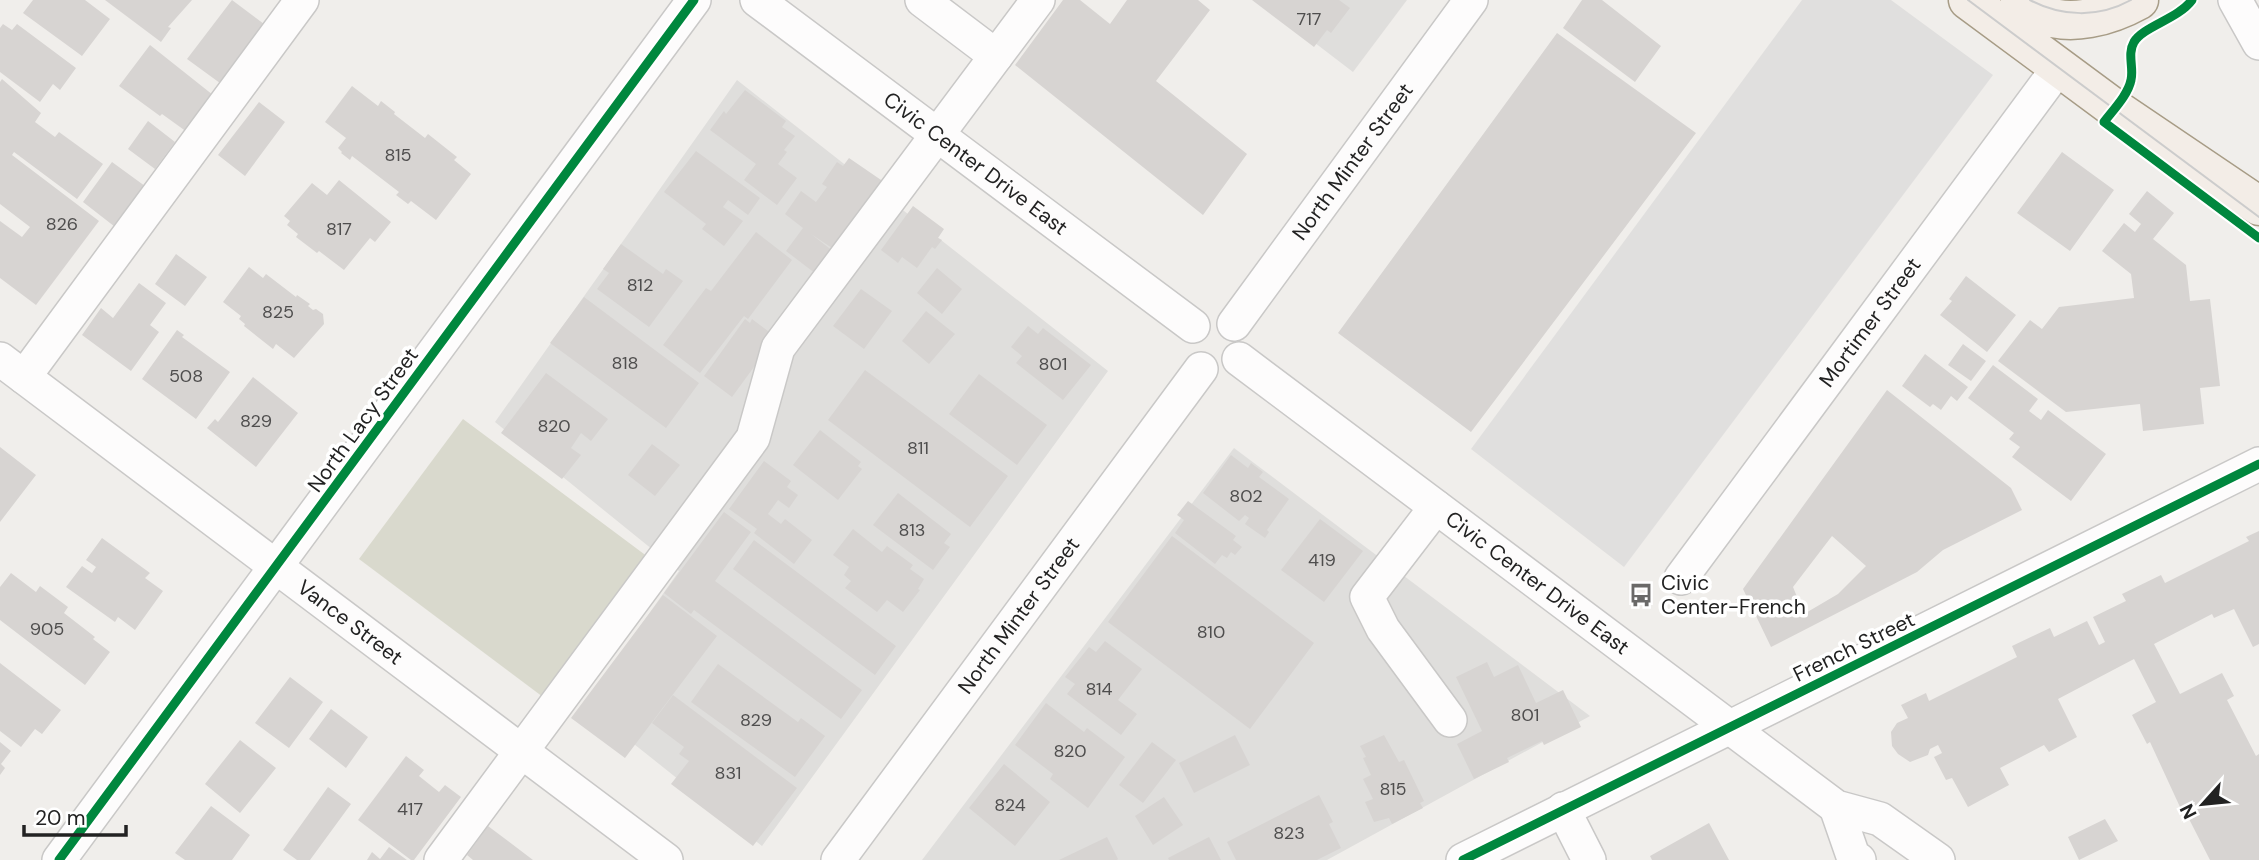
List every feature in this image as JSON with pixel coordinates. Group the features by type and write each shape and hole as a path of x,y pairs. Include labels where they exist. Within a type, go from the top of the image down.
{"main road":[{"path":"1968,0 2114,108 2259,206"},
{"path":"2029,7 2064,19 2093,19 2119,11 2139,0"}],"street":[{"path":"12,368 302,0"},
{"name":"North Lacy Street","path":"59,860 694,0"},
{"name":"Civic Center Drive East","path":"757,0 1193,326"},
{"path":"922,0 996,56"},
{"path":"441,860 753,438 778,348 1038,0"},
{"name":"North Minter Street","path":"1234,324 1471,0"},
{"path":"2235,0 2259,43"},
{"name":"Mortimer Street","path":"1681,578 2059,67"},
{"path":"1214,316 1225,318 1234,324 1243,341 1239,359 1232,367 1222,372 1211,373 1200,369 1187,349 1193,326 1202,319 1214,316"},
{"name":"Civic Center Drive East","path":"1239,359 1836,807 1880,819 1938,860"},
{"name":"Vance Street","path":"12,368 666,860"},
{"name":"North Minter Street","path":"838,860 1200,369"},
{"name":"French Street","path":"1462,860 2259,464"},
{"path":"1436,507 1367,597 1383,629 1450,720"},
{"path":"1836,807 1853,856 1859,860"},
{"path":"1563,809 1589,860"}],"shaded area":[{"path":"1259,0 1407,0 1353,72"},
{"path":"1802,0 1891,0 1993,75 1624,567 1471,449"},
{"path":"737,80 1108,371 762,846 585,705 679,571 495,422"},
{"path":"463,419 648,557 543,697 359,559"},
{"path":"1234,448 1590,716 1327,860 922,860"}],"building":[{"path":"33,0 85,0 110,19 82,56 23,13"},
{"path":"105,0 192,0 168,27 171,28 161,42"},
{"path":"232,0 268,27 224,86 187,59"},
{"path":"1063,0 1080,0 1110,24 1127,0 1198,0 1210,10 1156,81 1247,154 1203,215 1015,65"},
{"path":"1252,0 1339,0 1350,8 1331,33 1327,30 1314,47"},
{"path":"1582,0 1602,0 1661,46 1635,82 1563,28"},
{"path":"3,24 12,30 17,24 76,68 60,90 53,84 40,102 0,72 0,28"},
{"path":"1557,33 1696,133 1471,432 1338,333"},
{"path":"150,45 213,95 187,132 119,86"},
{"path":"2,79 41,113 35,122 55,137 59,132 103,164 77,199 14,152 12,155 99,221 36,305 0,278 0,221 22,237 30,227 0,204"},
{"path":"352,86 378,106 381,101 425,138 428,134 457,157 454,160 471,174 436,220 411,201 408,204 396,195 399,192 352,156 350,160 341,153 338,148 346,138 325,122"},
{"path":"745,90 786,121 782,127 795,136 784,150 787,152 778,164 797,178 777,205 744,180 756,164 710,130"},
{"path":"259,102 285,122 245,176 218,155"},
{"path":"148,121 175,142 155,169 128,149"},
{"path":"696,151 760,198 748,215 728,200 723,207 743,221 724,246 702,229 706,224 664,192"},
{"path":"2062,152 2114,190 2070,251 2017,213"},
{"path":"849,158 884,182 862,214 858,211 832,248 811,234 838,255 820,277 786,251 803,228 785,214 801,191 816,202 827,187 822,184 837,162 843,166"},
{"path":"112,162 149,189 119,230 83,202"},
{"path":"339,180 391,222 375,242 370,238 344,270 296,237 298,234 287,225 290,221 284,216 312,183 327,195"},
{"path":"2147,191 2174,213 2153,239 2186,265 2190,301 2210,299 2220,386 2200,388 2204,424 2143,431 2140,404 2066,412 1998,361 2030,320 2042,329 2059,307 2134,298 2131,274 2102,251 2124,223 2135,232 2141,224 2129,214"},
{"path":"913,206 944,229 938,238 942,240 935,249 932,247 917,268 902,257 898,263 881,250"},
{"path":"756,232 792,260 748,319 744,316 700,373 663,345 706,288 711,291"},
{"path":"621,244 663,274 666,269 683,281 649,327 597,289 609,273 603,269"},
{"path":"176,254 207,277 185,306 155,284"},
{"path":"249,267 263,278 266,274 296,297 297,295 310,304 308,306 313,310 323,314 324,324 294,358 276,344 273,349 244,326 239,319 241,316 223,302"},
{"path":"937,268 962,289 942,314 917,293"},
{"path":"1966,276 2016,315 1987,352 1940,315 1952,301 1949,299"},
{"path":"139,283 166,303 150,325 159,332 131,371 82,335 101,308 113,318"},
{"path":"861,289 892,311 864,349 833,326"},
{"path":"584,297 699,383 666,428 550,343"},
{"path":"926,311 955,334 929,364 902,341"},
{"path":"745,319 750,323 752,319 776,337 732,397 704,376"},
{"path":"1028,326 1038,334 1043,328 1091,365 1063,400 1016,363 1022,356 1011,347"},
{"path":"177,330 184,335 182,337 230,372 196,419 142,379"},
{"path":"1963,344 1986,361 1971,381 1948,365"},
{"path":"1925,354 1968,387 1957,401 1951,396 1941,410 1933,404 1930,407 1902,386"},
{"path":"1993,365 2038,399 2029,411 2041,420 2048,410 2106,454 2071,501 2012,457 2020,447 2009,439 2014,433 1968,398"},
{"path":"865,370 1008,476 970,527 828,420"},
{"path":"546,373 608,419 591,441 581,433 571,448 581,455 562,479 501,433"},
{"path":"979,374 1047,425 1017,465 949,414"},
{"path":"253,377 298,413 256,467 207,428 215,419 218,422"},
{"path":"1887,390 2011,488 2022,510 1943,550 1917,572 1771,647 1743,589","holes":["1832,536 1866,566 1838,594 1804,614 1793,587"]},
{"path":"820,430 861,462 858,466 862,469 838,500 793,465"},
{"path":"652,444 680,465 655,496 628,475"},
{"path":"0,447 36,475 0,522"},
{"path":"1231,455 1248,468 1251,463 1263,472 1259,477 1289,499 1267,530 1269,532 1265,538 1245,524 1249,518 1245,515 1239,521 1203,493"},
{"path":"764,461 791,481 787,487 798,495 789,508 778,500 768,514 781,524 785,519 812,540 794,564 754,533 757,529 729,509"},
{"path":"898,493 951,534 944,543 950,547 933,570 873,525"},
{"path":"1188,501 1236,536 1233,540 1242,547 1235,555 1231,552 1227,558 1222,555 1215,564 1175,533 1184,520 1177,515"},
{"path":"724,512 751,532 715,581 862,690 841,719 694,610 691,614 664,593"},
{"path":"1320,519 1363,551 1324,602 1281,570"},
{"path":"853,529 882,552 887,546 913,565 910,569 924,579 918,589 920,590 903,612 887,600 877,612 845,588 851,581 844,575 849,567 833,555"},
{"path":"2259,531 2259,644 2253,647 2234,609 2214,618 2212,614 2154,644 2180,694 2222,673 2234,696 2227,700 2256,756 2259,754 2259,860 2210,860 2189,819 2186,820 2150,742 2147,744 2132,715 2156,702 2134,659 2058,699 2077,737 2049,752 2044,745 2000,768 2009,785 1968,807 1952,778 1946,780 1934,757 1942,753 1938,745 1930,749 1928,755 1910,762 1892,746 1891,732 1897,723 1908,718 1901,705 1926,693 1929,701 2017,657 2012,646 2050,628 2054,637 2087,621 2099,645 2105,642 2093,617 2126,601 2122,594 2161,575 2165,583 2249,541 2246,537"},
{"path":"1172,536 1314,643 1250,729 1108,622"},
{"path":"102,538 150,573 145,578 163,591 135,630 118,617 115,622 66,587 82,566 92,573 96,567 86,560"},
{"path":"754,540 896,646 875,675 733,569"},
{"path":"11,573 36,592 40,586 68,607 64,613 110,652 85,685 0,620 0,587"},
{"path":"663,595 717,636 625,758 571,718"},
{"path":"1105,641 1142,669 1118,700 1137,714 1121,735 1067,694 1075,684 1065,677 1089,647 1096,652"},
{"path":"1487,662 1494,677 1518,665 1536,703 1563,690 1581,727 1544,745 1542,741 1507,758 1509,762 1474,779 1457,744 1482,731 1456,677"},
{"path":"0,663 61,710 42,734 35,729 21,747 0,731"},
{"path":"718,664 798,722 801,718 825,736 795,777 691,702"},
{"path":"290,677 323,702 289,748 255,723"},
{"path":"673,695 797,788 753,846 671,784 689,761 679,754 684,747 652,723"},
{"path":"1046,703 1084,732 1087,728 1125,757 1088,808 1050,779 1053,774 1015,745"},
{"path":"331,709 368,737 346,768 309,739"},
{"path":"1235,735 1250,765 1194,793 1179,763"},
{"path":"1384,735 1399,762 1404,760 1424,801 1420,803 1423,808 1392,824 1389,818 1374,822 1365,802 1373,799 1363,779 1371,775 1360,746"},
{"path":"240,740 276,768 240,813 205,784"},
{"path":"0,742 11,751 1,764 5,768 0,775"},
{"path":"1152,742 1176,760 1143,803 1119,785"},
{"path":"406,756 424,770 419,776 439,792 445,785 461,797 414,860 358,820"},
{"path":"1004,764 1050,802 1015,846 969,808"},
{"path":"328,787 351,804 310,860 297,860 283,850"},
{"path":"1319,795 1333,822 1329,824 1341,848 1317,860 1236,860 1227,842"},
{"path":"1164,797 1183,825 1153,845 1135,816"},
{"path":"211,806 250,835 232,860 185,860 175,853"},
{"path":"2105,819 2118,841 2079,860 2068,837"},
{"path":"1709,823 1729,860 1652,860 1650,856"},
{"path":"488,826 533,860 473,860 467,855"},
{"path":"1107,837 1117,860 1059,860"},
{"path":"1209,837 1221,860 1169,860 1168,858"},
{"path":"389,847 407,860 367,860 372,852 380,859"}],"tram line":[{"path":"1968,0 2259,217"},
{"path":"2030,0 2055,10 2080,13 2106,10 2131,0"}],"cycle path":[{"path":"59,860 694,0"},
{"path":"2192,0 2186,7 2145,31 2134,42 2129,86 2104,122 2259,238"},
{"path":"1463,860 2259,464"}],"place":[{"name":"Civic Center-French","path":"1641,595"}]}
